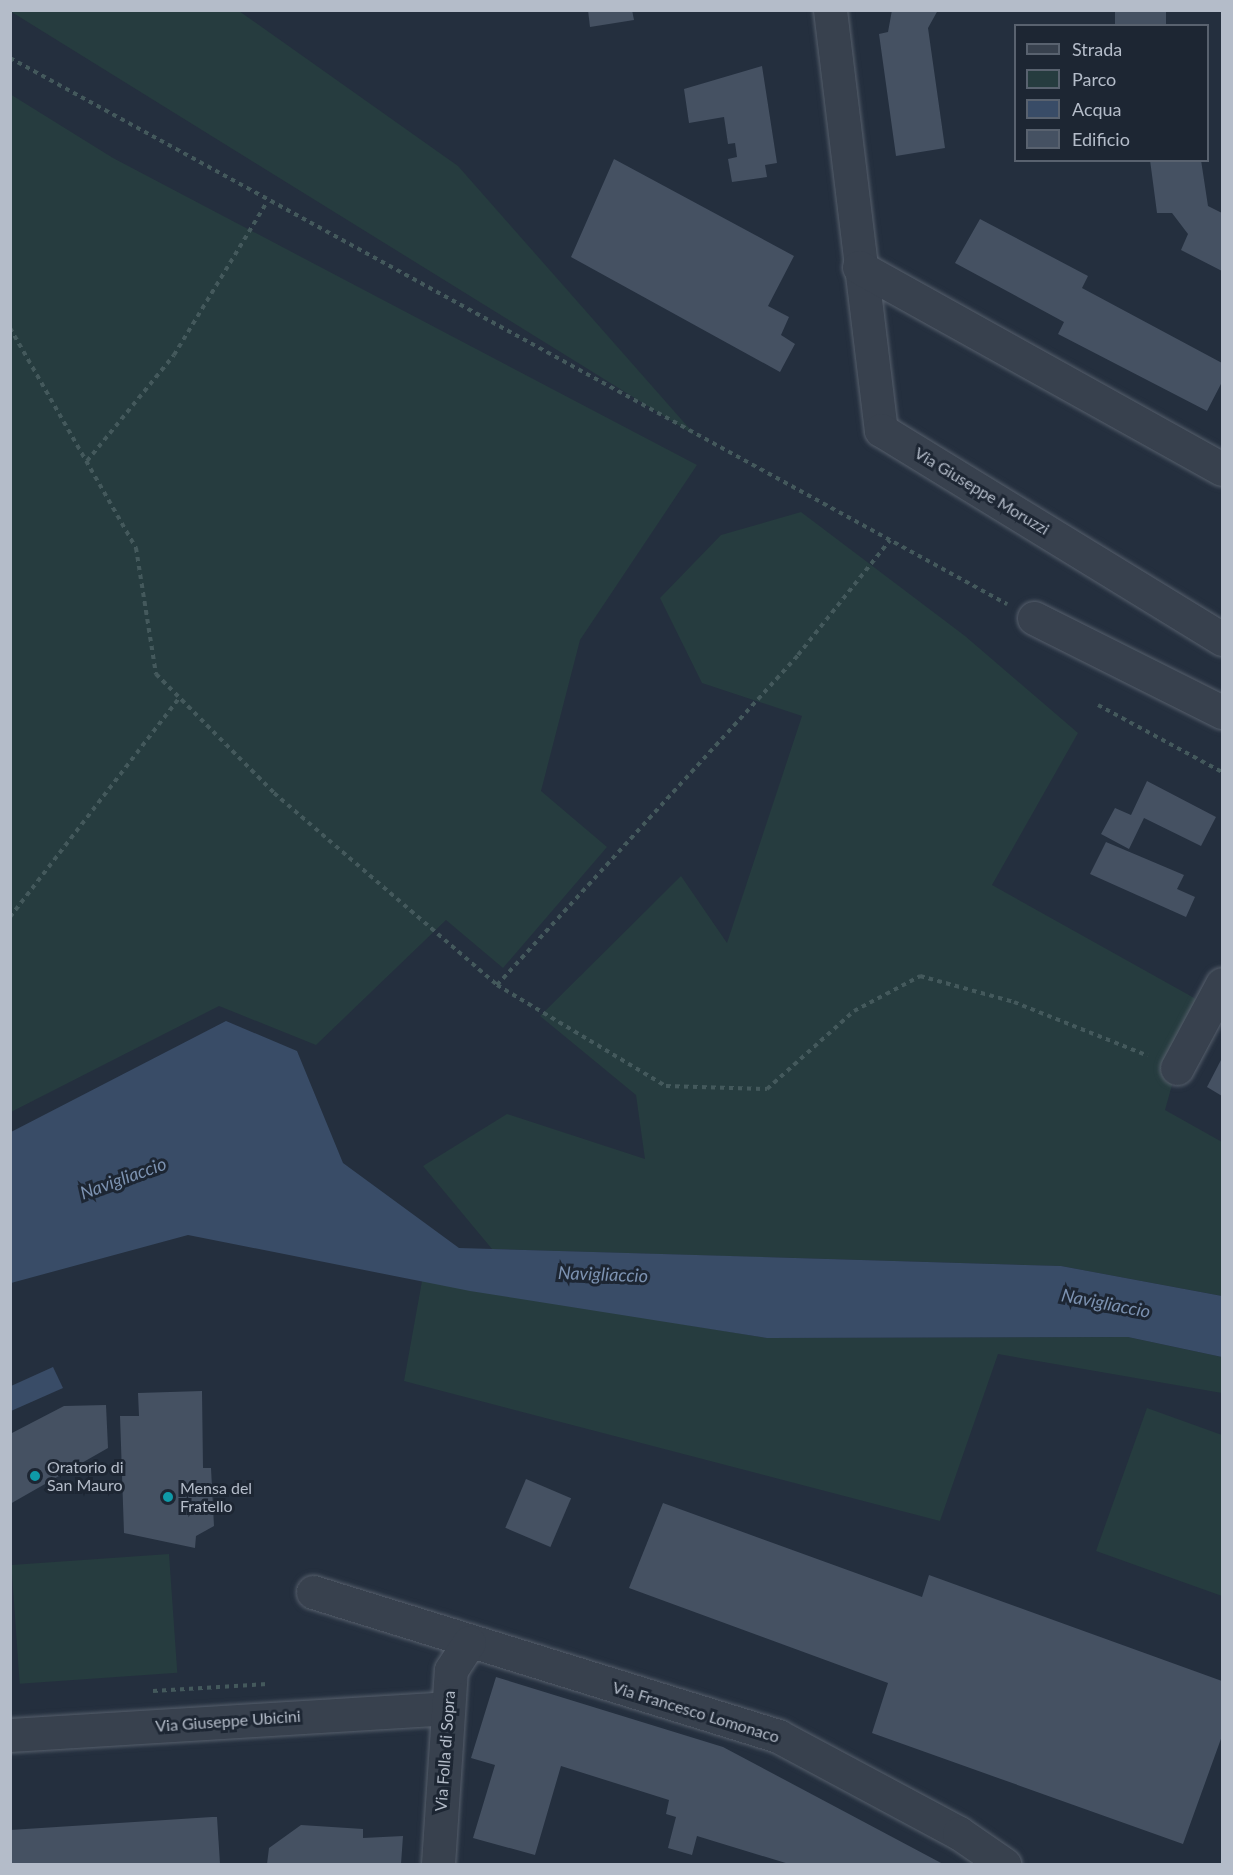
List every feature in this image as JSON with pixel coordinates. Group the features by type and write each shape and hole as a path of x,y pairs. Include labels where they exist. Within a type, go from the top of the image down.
{"street":[{"name":"Via Giuseppe Moruzzi","path":"830,10 859,267 881,430 1218,625"},
{"path":"859,267 1222,470"},
{"path":"1034,618 1222,712"},
{"path":"1177,1068 1222,984"},
{"name":"Via Francesco Lomonaco","path":"313,1592 778,1736 959,1833 1004,1864"},
{"name":"Via Folla di Sopra","path":"438,1864 446,1708 451,1670 469,1642"},
{"name":"Via Giuseppe Ubicini","path":"10,1735 446,1708"}],"path":[{"path":"10,58 267,202 1034,618"},
{"path":"87,461 174,355 267,202"},
{"path":"10,328 136,548 156,674 274,793 498,985 666,1086 767,1089 854,1011 920,976 1014,1002 1177,1068"},
{"path":"498,985 798,655 890,540"},
{"path":"10,917 179,698"},
{"path":"1098,705 1222,772"}],"green space":[{"path":"10,11 239,11 458,166 696,436"},
{"path":"10,94 113,158 697,465 580,640 541,791 607,847 503,968 446,920 316,1045 219,1006 11,1112"},
{"path":"801,512 965,636 1078,733 992,885 1196,999 1165,1110 1222,1142 1222,1296 1061,1266 492,1249 423,1166 507,1114 645,1159 636,1095 540,1016 681,876 727,943 802,716 702,683 660,598 721,535"},
{"path":"422,1281 767,1338 1128,1337 1222,1357 1222,1393 998,1354 940,1521 404,1381"},
{"path":"1147,1408 1222,1435 1222,1596 1096,1551"},
{"path":"169,1554 177,1673 20,1684 11,1565"}],"water":[{"name":"Navigliaccio","path":"226,1021 297,1051 343,1163 459,1248 1061,1266 1222,1296 1222,1357 1128,1337 767,1338 470,1291 188,1235 11,1283 11,1132"},
{"path":"53,1367 63,1388 11,1411 11,1386"}],"building":[{"path":"588,10 632,10 634,20 590,27"},
{"path":"892,10 938,10 928,28 945,148 896,156 879,34 888,32"},
{"path":"1115,10 1166,10 1166,24 1115,24"},
{"path":"762,66 777,163 765,165 767,177 732,182 728,159 737,157 735,143 728,144 724,117 689,123 684,89"},
{"path":"614,159 794,256 768,306 789,317 781,335 795,344 780,372 571,257"},
{"path":"1150,162 1201,162 1208,206 1222,213 1222,271 1181,250 1188,234 1172,213 1157,213"},
{"path":"980,219 1088,276 1082,288 1222,363 1222,382 1207,411 1058,334 1064,322 955,263"},
{"path":"1147,781 1216,817 1201,846 1144,818 1129,849 1101,834 1115,808 1131,815"},
{"path":"1106,842 1184,875 1177,889 1195,897 1186,917 1090,874"},
{"path":"1222,1058 1222,1096 1207,1087"},
{"name":"Mensa del Fratello","path":"202,1391 203,1468 211,1468 214,1526 196,1536 195,1548 124,1533 120,1416 139,1416 138,1393"},
{"name":"Oratorio di San Mauro","path":"106,1405 108,1448 10,1504 10,1434 64,1406"},
{"path":"526,1479 571,1498 550,1547 505,1528"},
{"path":"663,1503 922,1597 929,1575 1222,1681 1222,1736 1183,1844 872,1733 888,1683 629,1588"},
{"path":"496,1677 723,1747 943,1864 789,1864 697,1836 692,1855 668,1848 676,1817 666,1814 669,1800 561,1766 535,1855 473,1838 495,1765 471,1758"},
{"path":"217,1817 220,1864 10,1864 10,1830"},
{"path":"301,1825 363,1829 363,1838 403,1836 401,1864 267,1864 269,1848"}],"place":[{"name":"Oratorio di San Mauro","path":"35,1476"},
{"name":"Mensa del Fratello","path":"168,1497"}]}
